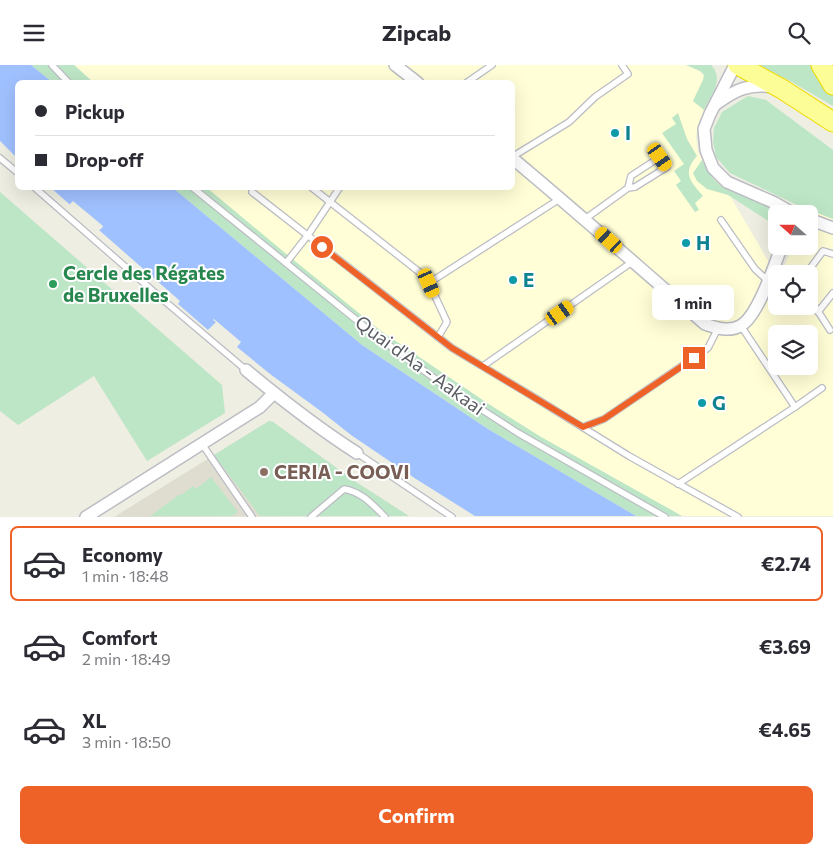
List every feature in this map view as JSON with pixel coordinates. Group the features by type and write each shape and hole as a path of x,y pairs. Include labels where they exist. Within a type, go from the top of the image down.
{"highway":[{"path":"736,65 782,89 833,122"},
{"path":"821,65 833,85"}],"street":[{"path":"395,65 414,80"},
{"path":"736,65 714,105 704,129 706,150 712,169 727,182 778,205"},
{"path":"714,105 730,94 747,87 762,86 782,89"},
{"path":"515,160 561,198 705,324 730,329 741,326 752,314 768,281"},
{"path":"818,223 833,229"},
{"path":"246,371 357,453"},
{"path":"86,517 260,407 274,393"}],"lane":[{"path":"52,65 66,80"},
{"path":"470,80 492,65"},
{"path":"515,156 569,122 595,97 628,74 622,65"},
{"path":"585,219 628,188 635,187 667,167 660,157 631,177 628,188"},
{"path":"0,158 15,170"},
{"path":"37,190 246,371"},
{"name":"Quai d'Aa - Aakaai","path":"196,190 375,335 446,386 518,433 665,517"},
{"path":"314,190 418,271 429,283 447,321 438,337"},
{"path":"286,263 308,235 338,190"},
{"path":"252,192 452,348 629,456 738,517"},
{"path":"429,283 561,198"},
{"path":"721,219 755,269 768,281"},
{"path":"813,265 823,251 833,254"},
{"path":"483,366 632,262"},
{"path":"830,330 818,312 833,293"},
{"path":"741,326 795,407"},
{"path":"583,427 604,419 708,348 718,328"},
{"path":"678,484 822,388"},
{"path":"202,444 252,517"},
{"path":"357,453 452,517"},
{"path":"311,517 319,514 344,489 354,491 368,500 386,517"}],"shaded area":[{"path":"31,65 74,65 91,80 50,80"},
{"path":"74,65 686,65 700,71 704,75 703,80 693,101 704,110 696,137 698,151 707,170 715,181 726,189 771,265 768,265 768,315 818,315 818,265 785,265 789,255 818,255 818,213 833,219 833,516 682,516 541,437 381,331 209,190 515,190 515,80 90,80"},
{"path":"686,65 711,65 715,70 717,81 704,110 693,101 704,75 700,71"},
{"path":"758,65 833,65 833,106 792,82"},
{"path":"748,96 766,100 833,150 833,219 818,213 818,205 798,205 730,173 716,157 713,142 714,128 722,112"},
{"path":"678,113 687,139 697,156 692,162 689,172 691,181 703,196 695,203 699,210 695,212 676,185 681,181 674,171 684,164 662,133 676,124 672,118"},
{"path":"702,160 712,177 723,187 768,208 768,221 728,195 707,189 697,181 693,173"},
{"path":"175,190 209,190 381,331 541,437 682,516 636,516 488,429 362,345"},
{"name":"Cercle des Régates de Bruxelles","path":"0,192 222,385 225,413 147,461 94,376 18,425 0,411"},
{"name":"CERIA - COOVI","path":"269,421 356,482 409,516 114,517"},
{"name":"CERIA - COOVI","path":"269,421 356,482 409,516 260,516 214,455"},
{"path":"211,477 238,512 232,516 150,516 180,494 193,486 196,489"}],"water":[{"path":"0,65 31,65 50,80 15,80 15,156 0,141"},
{"path":"53,190 175,190 362,345 488,429 636,516 475,516 351,435 237,347 241,342 214,319 216,322 208,330 178,304 180,301"}],"pier":[{"path":"73,201 103,226 102,228 98,231 68,206"}],"place":[{"name":"I","path":"615,133"},
{"name":"H","path":"686,243"},
{"name":"E","path":"513,280"},
{"name":"Cercle des Régates de Bruxelles","path":"53,284"},
{"name":"G","path":"702,403"},
{"name":"CERIA - COOVI","path":"264,472"}],"route":[{"path":"322,247 452,348 583,427 604,419 694,358"}]}
